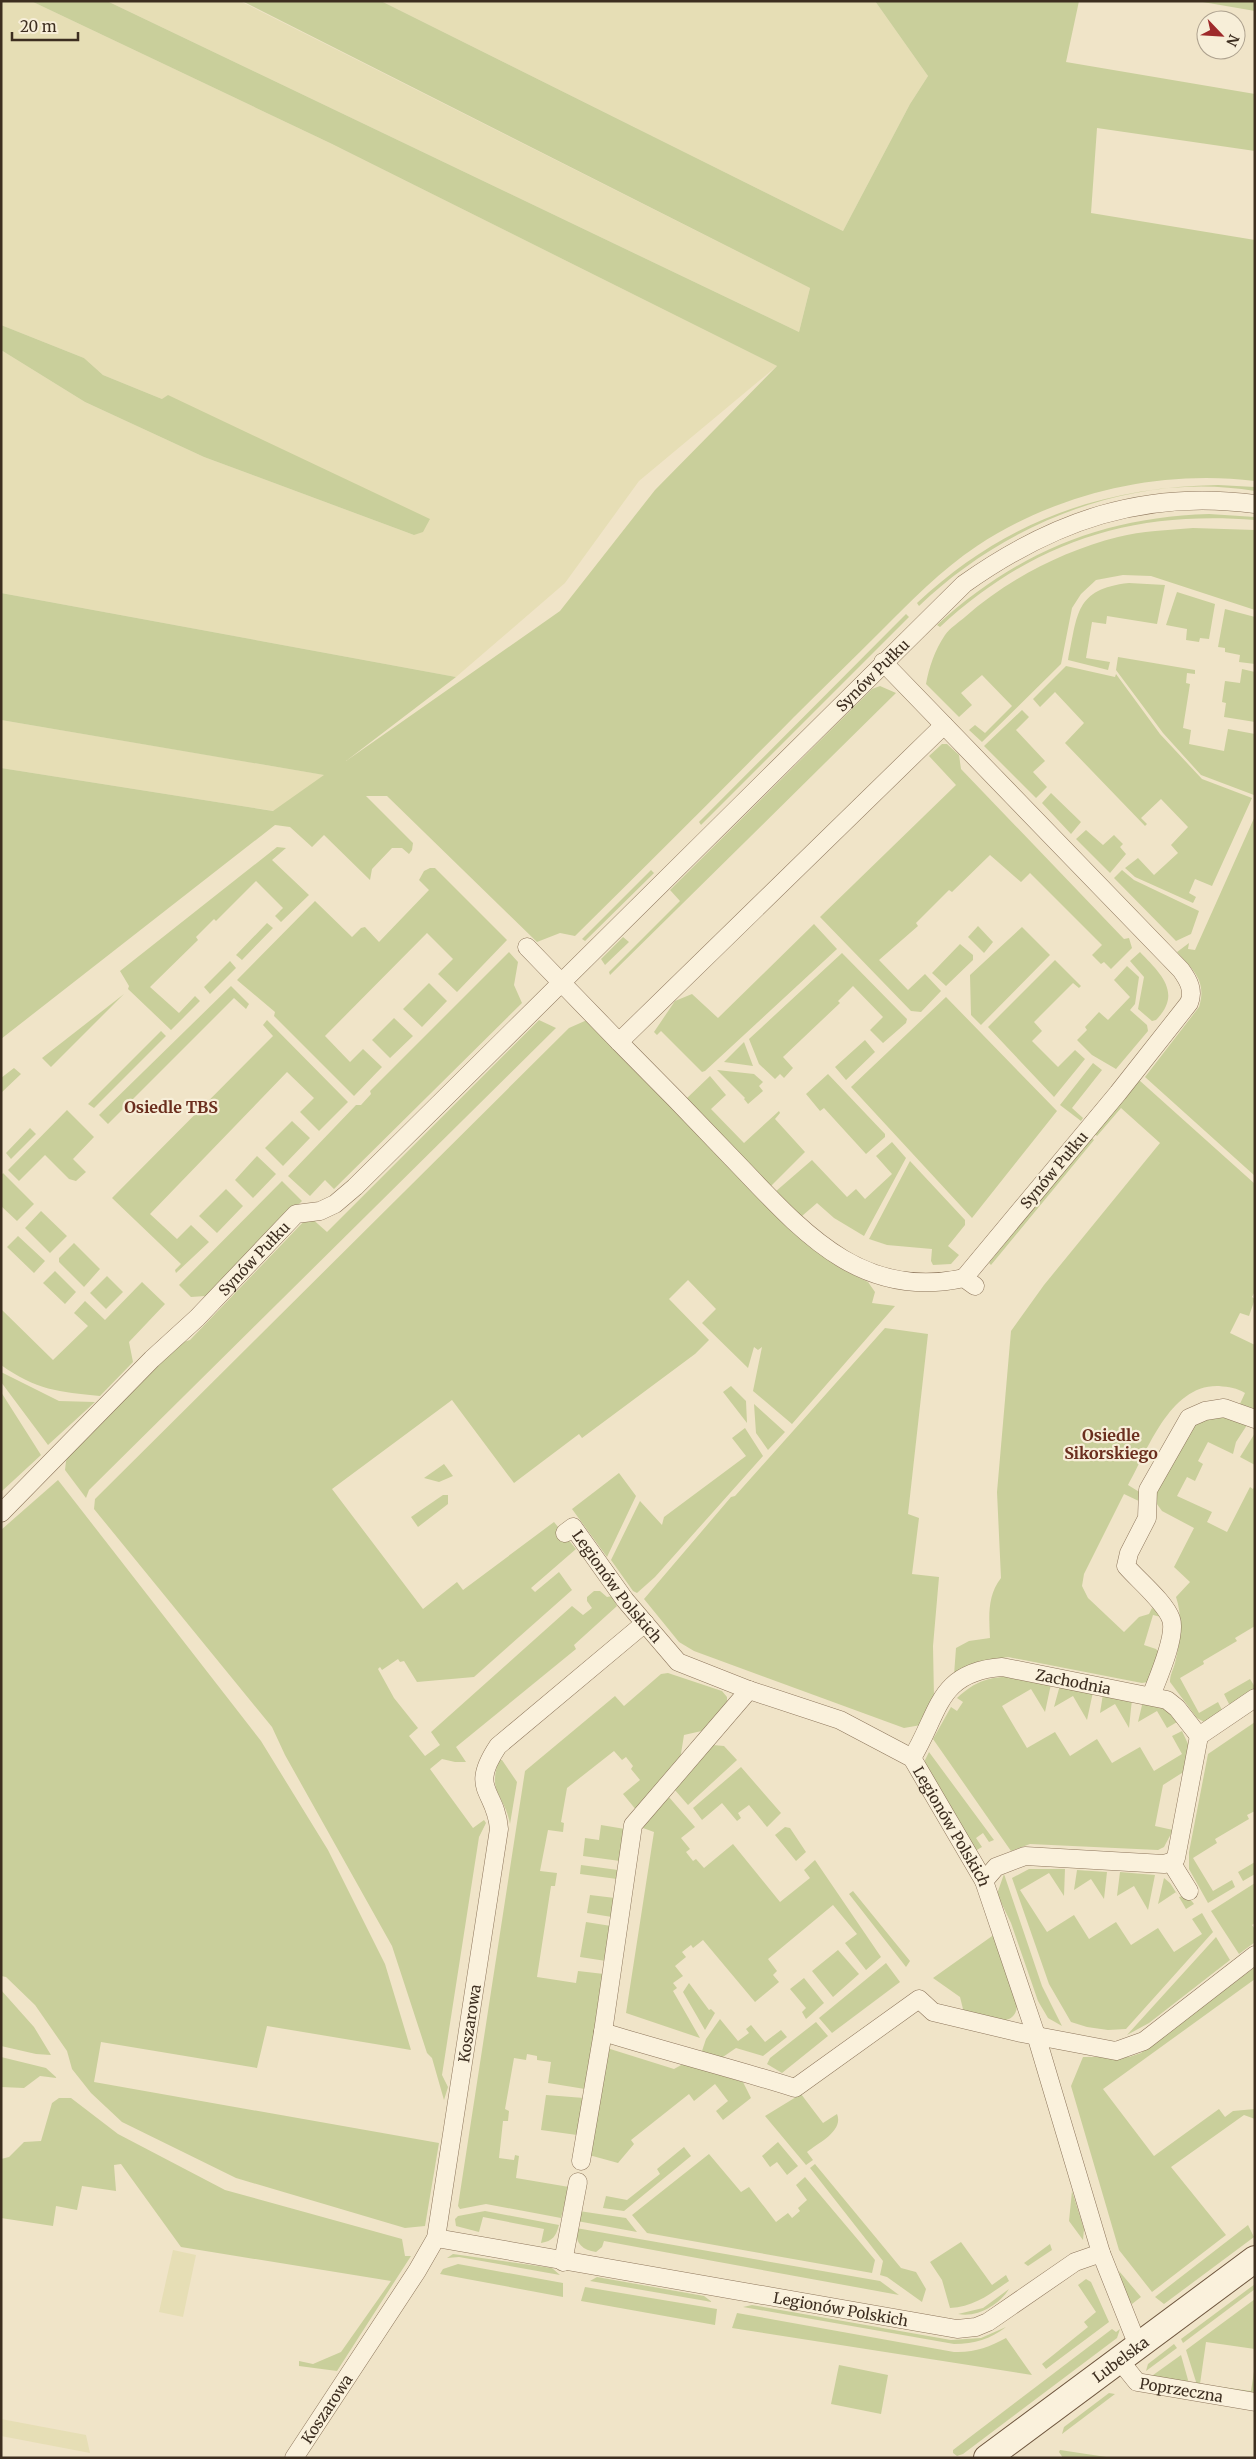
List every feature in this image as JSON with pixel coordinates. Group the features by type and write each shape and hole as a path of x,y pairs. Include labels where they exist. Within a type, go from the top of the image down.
{"main road":[{"name":"Lubelska","path":"987,2458 1255,2259"}],"street":[{"name":"Synów Pułku","path":"1,1513 152,1359 197,1318 296,1214 320,1211 342,1198 964,584 1011,552 1060,528 1100,514 1134,506 1179,502 1255,504"},
{"name":"Synów Pułku","path":"619,1042 794,1223 827,1250 858,1268 895,1279 944,1282 971,1277 1188,1003 1192,995 1187,978 883,662"},
{"path":"527,947 619,1042 944,725"},
{"path":"1151,1696 1167,1655 1172,1621 1167,1610 1126,1566 1129,1553 1148,1518 1148,1490 1188,1418 1205,1411 1224,1408 1255,1420"},
{"name":"Legionów Polskich","path":"565,1533 573,1527 624,1600 678,1662 749,1690 840,1720 912,1758 984,1881 1036,2036 1129,2353"},
{"name":"Koszarowa","path":"294,2458 417,2271 436,2238 499,1829 498,1815 484,1785 485,1770 498,1746 645,1623"},
{"name":"Zachodnia","path":"912,1758 922,1742 945,1692 968,1674 984,1669 1002,1667 1167,1700 1178,1708 1199,1736"},
{"path":"581,2161 603,2032 634,1825 749,1690"},
{"path":"984,1881 996,1867 1024,1856 1164,1864 1171,1862 1176,1858 1199,1736 1255,1698"},
{"path":"1171,1862 1189,1891"},
{"path":"603,2032 795,2088 920,1999 933,2012 1036,2036 1116,2051 1128,2049 1144,2041 1255,1955"},
{"path":"563,2262 578,2182"},
{"name":"Legionów Polskich","path":"436,2238 563,2262 957,2329 976,2327 988,2322 1075,2262 1101,2253"},
{"name":"Poprzeczna","path":"1129,2353 1137,2382 1255,2402"}],"shaded area":[{"path":"1,1 31,1 330,143 777,366 639,481 565,583 456,677 1,593 1,350 85,402 204,457 414,535 162,399 103,375 84,358 1,325"},
{"path":"107,1 240,1 810,288 799,332"},
{"path":"381,1 875,1 928,76 910,104 843,231"},
{"path":"1,720 325,775 274,811 1,768"},
{"path":"173,2250 196,2255 183,2317 159,2312"},
{"path":"1,2419 86,2435 90,2453 1,2436"}],"green space":[{"path":"31,1 107,1 799,332 810,288 242,1 381,1 843,231 910,104 928,76 875,1 1079,1 1066,62 1255,94 1255,151 1097,128 1091,213 1255,240 1255,481 1219,478 1183,479 1146,482 1110,489 1075,499 1041,512 1008,527 977,546 951,565 915,597 575,936 560,933 537,942 387,796 366,796 413,843 409,854 402,848 392,848 372,869 370,880 324,835 312,847 290,827 275,825 1,1039 1,768 273,811 324,775 1,720 1,593 456,677 346,761 560,611 655,490 777,366 330,143"},
{"path":"1197,1 1255,1 1255,11"},
{"path":"1,325 84,358 103,375 162,399 168,395 430,519 423,532 414,535 204,457 85,402 1,350"},
{"path":"1218,485 1255,487 1255,491 1210,487 1168,488"},
{"path":"1116,497 1074,510 1031,528 991,550 953,576 919,606 917,603 950,575 984,551 1019,531 1056,514"},
{"path":"1209,514 1255,517 1255,520 1210,518 1166,521 1125,527 1086,538 1047,553 1011,573 975,598 940,627 937,625 998,578 1030,559 1062,544 1097,531 1132,522"},
{"path":"1193,528 1255,530 1255,610 1151,576 1123,575 1096,580 1081,594 1072,608 1061,664 982,742 969,730 975,725 985,733 1012,706 982,675 961,693 972,705 959,717 926,684 933,659 947,632 981,604 1017,579 1076,550 1097,543 1136,533"},
{"path":"1129,583 1165,585 1157,624 1107,616 1106,624 1092,622 1086,658 1110,662 1108,670 1068,660 1077,617 1088,598 1098,591 1111,586"},
{"path":"1177,592 1215,604 1209,639 1200,638 1199,642 1186,640 1187,629 1166,625"},
{"path":"1225,609 1255,617 1255,664 1239,662 1240,655 1225,652 1225,648 1218,647"},
{"path":"906,614 909,617 701,825 699,822"},
{"path":"1118,657 1195,670 1195,674 1187,673 1186,683 1190,684 1183,728 1191,730 1189,744 1224,751 1228,729 1255,734 1254,795 1201,775 1163,733 1116,670"},
{"path":"1066,666 1115,677 1116,674 1160,734 1202,779 1252,798 1212,886 1195,879 1189,893 1196,897 1193,903 1135,877 1125,868 1138,858 1154,875 1178,853 1171,845 1188,827 1161,799 1141,818 1147,824 1145,826 1065,743 1084,723 1055,692 1040,707 1033,699"},
{"path":"1242,669 1255,672 1255,722 1224,717 1226,703 1222,702 1225,681 1240,683"},
{"path":"880,686 896,693 610,975 609,972 680,901 670,890 872,689"},
{"path":"1022,710 1029,717 1016,730 1045,761 1033,772 1047,787 1036,798 984,746"},
{"path":"942,744 947,744 959,755 961,769 1124,939 1129,938 1132,948 1111,969 1104,962 1101,964 1092,955 1102,945 1030,873 1021,882 990,855 952,892 949,890 916,923 918,926 879,960 908,990 925,974 941,991 921,1012 911,1011 820,917 956,785 929,756"},
{"path":"1051,793 1081,822 1071,834 1042,803"},
{"path":"1255,816 1255,1176 1145,1077 1199,1007 1201,998 1200,983 1194,971 1177,952 1189,943 1188,949 1195,950"},
{"path":"1086,830 1103,845 1114,835 1123,844 1120,847 1126,854 1110,873 1076,839"},
{"path":"277,847 286,848 272,860 309,895 281,922 275,916 283,908 256,881 216,921 214,919 196,937 198,940 150,987 179,1013 195,996 200,1001 171,1030 128,989 129,986 120,971"},
{"path":"435,868 507,940 457,992 438,974 453,959 427,933 325,1036 350,1062 363,1049 382,1067 354,1096 274,1016 275,1012 237,980 315,901 352,937 361,928 365,927 379,942 429,890 419,880 424,871"},
{"path":"651,870 654,873 585,941 582,939"},
{"path":"1122,870 1134,880 1199,911 1191,934 1176,941 1114,878"},
{"path":"267,923 273,928 242,960 236,955"},
{"path":"814,924 837,949 705,1071 702,1072 661,1031 657,1035 654,1032 675,1001 692,994 718,1018"},
{"path":"978,926 993,942 984,953 968,937"},
{"path":"1022,927 1050,955 981,1025 971,1015 970,975"},
{"path":"623,937 629,942 605,965 601,959"},
{"path":"960,944 973,955 973,960 946,986 932,973"},
{"path":"509,952 518,962 514,985 522,1003 334,1189 325,1180 310,1196 288,1176 356,1105 361,1105 371,1094 370,1091"},
{"path":"1140,952 1161,976 1168,992 1168,1001 1164,1010 1156,1020 1152,1021 1138,1009 1144,977 1130,961"},
{"path":"842,953 907,1019 906,1023 883,1043 870,1030 883,1017 853,986 838,1001 840,1003 783,1057 793,1068 784,1078 780,1074 775,1079 759,1064 749,1039"},
{"path":"1055,960 1081,986 1079,988 1073,983 1034,1022 1042,1031 1032,1041 1058,1067 1075,1050 1085,1059 1054,1097 988,1027"},
{"path":"230,961 236,968 210,994 204,987"},
{"path":"1127,966 1139,977 1135,1004 1130,1010 1147,1025 1148,1031 1116,1069 1092,1055 1077,1040 1087,1030 1085,1027 1099,1012 1108,1020 1130,997 1114,980"},
{"path":"429,983 447,1001 422,1027 403,1009"},
{"path":"231,986 249,1004 246,1009 234,998 108,1124 99,1115"},
{"path":"124,994 51,1067 42,1058"},
{"path":"946,997 1057,1111 972,1218 851,1087"},
{"path":"394,1018 413,1036 390,1058 372,1040"},
{"path":"267,1020 348,1102 319,1131 300,1112 314,1098 287,1072 150,1214 177,1239 191,1225 209,1242 176,1273 175,1270 181,1264 112,1198 273,1036 263,1025"},
{"path":"539,1020 556,1028 89,1490 86,1498 65,1470 66,1461 71,1451 180,1343 190,1340 309,1216 327,1232"},
{"path":"587,1020 811,1247 838,1267 868,1282 875,1292 872,1303 895,1306 792,1424 753,1391 762,1347 758,1350 754,1347 748,1368 702,1323 716,1309 688,1280 669,1299 709,1340 695,1354 582,1438 579,1434 514,1483 452,1400 332,1489 423,1609 457,1582 463,1590 554,1522 576,1549 531,1588 535,1592 559,1572 572,1590 474,1677 417,1682 404,1661 400,1662 398,1659 382,1670 380,1667 378,1669 394,1698 418,1728 409,1736 425,1756 440,1745 431,1732 572,1606 583,1615 592,1608 587,1601 587,1597 594,1591 600,1591 607,1597 612,1596 617,1606 574,1645 576,1649 456,1747 466,1762 442,1759 430,1769 473,1828 484,1820 486,1823 479,1837 442,2075 448,2087 444,2100 432,2058 427,2053 392,1946 285,1755 272,1727 94,1509 95,1499 569,1028"},
{"path":"161,1031 166,1036 94,1108 88,1104"},
{"path":"865,1040 875,1052 846,1080 835,1067"},
{"path":"744,1042 753,1066 724,1062"},
{"path":"1093,1063 1102,1070 1072,1108 1083,1118 1081,1121 1060,1105"},
{"path":"14,1068 21,1074 1,1093 1,1078"},
{"path":"717,1070 754,1074 763,1082 759,1086 763,1091 748,1104 745,1098"},
{"path":"828,1074 885,1134 885,1137 866,1154 824,1108 820,1111 806,1094"},
{"path":"710,1076 726,1095 711,1109 744,1143 779,1111 780,1113 775,1119 805,1152 770,1187 686,1099"},
{"path":"1139,1080 1255,1184 1255,1291 1252,1297 1255,1299 1249,1316 1240,1313 1230,1333 1255,1345 1255,1413 1239,1406 1245,1393 1233,1388 1219,1386 1202,1388 1187,1396 1174,1407 1153,1438 1128,1485 1141,1493 1143,1503 1124,1494 1084,1574 1082,1586 1088,1598 1124,1632 1139,1617 1149,1614 1152,1608 1165,1616 1165,1618 1153,1615 1144,1645 1156,1649 1160,1653 1148,1682 1142,1683 1008,1657 978,1662 954,1675 956,1648 969,1641 990,1638 989,1615 991,1599 996,1585 1001,1578 997,1492 1011,1331 1044,1285 1160,1143 1121,1108 1097,1136 1094,1133"},
{"path":"67,1110 94,1137 73,1159 86,1172 76,1181 69,1179 45,1155 19,1181 8,1170"},
{"path":"292,1121 310,1138 283,1166 265,1148"},
{"path":"30,1128 36,1134 11,1159 6,1153"},
{"path":"1091,1137 1094,1140 991,1265 989,1263"},
{"path":"892,1142 906,1158 864,1236 834,1218 817,1203 802,1216 798,1215 775,1192 812,1160 847,1197 856,1189 865,1199 892,1174 876,1156"},
{"path":"257,1156 276,1174 253,1198 235,1180"},
{"path":"910,1161 965,1220 965,1225 948,1246 959,1255 951,1264 933,1265 931,1261 932,1249 887,1245 869,1239"},
{"path":"3,1173 34,1204 17,1221 1,1206 1,1176"},
{"path":"282,1181 302,1201 213,1291 205,1296 191,1297 179,1285"},
{"path":"226,1189 243,1206 217,1233 199,1216"},
{"path":"41,1211 67,1236 50,1253 25,1228"},
{"path":"18,1236 45,1261 34,1273 7,1247"},
{"path":"74,1243 100,1269 84,1287 59,1262 59,1258"},
{"path":"55,1271 76,1292 65,1304 43,1283"},
{"path":"107,1276 123,1292 106,1309 90,1293"},
{"path":"142,1282 165,1304 129,1342 133,1362 100,1396 60,1391 37,1385 1,1365 1,1309 53,1360 88,1326 74,1313 85,1301 105,1320"},
{"path":"885,1328 928,1334 908,1514 919,1518 912,1574 939,1577 933,1646 934,1698 921,1725 904,1728 694,1651 679,1642 644,1599 731,1497 735,1496"},
{"path":"1,1372 59,1401 95,1402 48,1445 1,1382"},
{"path":"731,1386 746,1401 747,1423 723,1392"},
{"path":"1,1392 41,1455 1,1492"},
{"path":"754,1404 785,1432 768,1450 756,1433"},
{"path":"1226,1413 1247,1425 1236,1442 1233,1454 1208,1442 1198,1461 1203,1464 1195,1481 1187,1477 1177,1496 1212,1512 1207,1522 1227,1532 1250,1487 1253,1489 1255,1485 1255,1626 1235,1638 1237,1641 1203,1661 1204,1664 1180,1678 1199,1713 1218,1702 1224,1714 1206,1723 1197,1718 1170,1682 1177,1655 1180,1630 1180,1613 1176,1597 1190,1582 1174,1567 1194,1528 1162,1511 1154,1500 1155,1484 1190,1424"},
{"path":"745,1428 763,1456 655,1577 637,1593 633,1591 611,1560 640,1501 662,1525 664,1517 746,1456 732,1438"},
{"path":"1255,1433 1255,1465 1240,1457"},
{"path":"444,1464 453,1476 439,1482 424,1478"},
{"path":"619,1473 636,1496 607,1557 572,1509"},
{"path":"58,1480 261,1741 328,1850 385,1964 411,2050 267,2026 257,2068 101,2042 94,2082 439,2143 425,2226 405,2228 236,2178 122,2122 91,2093 72,2069 67,2051 35,2005 6,1977 1,1976 1,1530"},
{"path":"443,1495 448,1495 448,1504 418,1527 411,1517"},
{"path":"668,1673 722,1691 727,1697 727,1706 706,1730 684,1735 680,1760 637,1811 623,1794 640,1780 631,1769 633,1766 626,1757 622,1760 614,1751 567,1788 561,1822 564,1823 563,1832 548,1830 540,1871 557,1873 555,1886 551,1886 537,1977 576,1983 578,1971 604,1974 585,2089 548,2083 551,2062 537,2060 537,2056 527,2054 526,2060 514,2058 505,2109 509,2111 508,2121 503,2121 499,2158 514,2160 515,2155 519,2156 516,2178 569,2187 561,2218 486,2204 460,2209 458,2206 525,1771 615,1696 624,1706 661,1674"},
{"path":"1013,1676 1051,1684 1045,1712 1031,1689 1002,1706 1027,1748 1055,1732 1070,1756 1097,1739 1112,1763 1140,1747 1154,1771 1182,1754 1172,1736 1182,1731 1189,1746 1185,1771 1163,1785 1155,1826 1173,1830 1164,1847 1158,1850 1030,1844 1011,1851 933,1739 951,1707 957,1711 963,1702 957,1698 964,1692 983,1681"},
{"path":"1250,1679 1255,1687 1255,1694 1231,1708 1224,1694"},
{"path":"1060,1685 1093,1692 1087,1720 1073,1696 1054,1707"},
{"path":"1103,1694 1132,1699 1129,1728 1115,1704 1100,1713"},
{"path":"1143,1701 1163,1707 1177,1722 1167,1728 1157,1711 1138,1722"},
{"path":"1255,1722 1255,1811 1247,1815 1249,1819 1215,1839 1217,1843 1193,1858 1213,1891 1232,1880 1235,1887 1208,1903 1189,1869 1189,1852 1208,1754"},
{"path":"713,1745 724,1746 737,1760 688,1805 674,1789"},
{"path":"929,1752 994,1840 989,1842 983,1833 976,1838 982,1847 975,1851 925,1768 925,1760"},
{"path":"499,1760 502,1760 517,1782 510,1824 508,1814 496,1788 495,1780"},
{"path":"741,1767 781,1813 767,1827 749,1805 738,1813 741,1818 737,1821 722,1803 702,1820 693,1808"},
{"path":"668,1796 695,1827 681,1838 690,1849 686,1852 693,1861 696,1859 704,1868 733,1844 780,1902 810,1878 804,1870 815,1860 881,1957 866,1970 845,1943 857,1934 833,1905 768,1959 777,1971 773,1975 779,1982 755,2002 703,1940 693,1948 691,1945 682,1952 686,1957 675,1966 683,1976 673,1983 677,1988 673,1991 700,2038 626,2013 654,1832 643,1828 644,1823"},
{"path":"601,1825 625,1829 620,1861 583,1856 585,1838 599,1840"},
{"path":"785,1827 790,1828 806,1852 796,1861 775,1835"},
{"path":"1255,1862 1255,1874 1243,1881 1238,1872"},
{"path":"581,1865 618,1870 617,1879 580,1874"},
{"path":"1029,1869 1065,1869 1064,1896 1049,1873 1020,1890 1047,1932 1074,1915 1089,1939 1116,1922 1131,1945 1158,1928 1174,1952 1202,1934 1192,1919 1202,1913 1213,1932 1126,2029 1108,2030 1087,2027 1071,2022 1049,1984 1012,1878"},
{"path":"1077,1870 1107,1872 1104,1899 1091,1879 1074,1890"},
{"path":"1120,1872 1155,1875 1148,1910 1134,1886 1117,1896"},
{"path":"1004,1874 1042,1986 1062,2026 1048,2018 1038,2001 1011,1923 997,1894"},
{"path":"1164,1878 1176,1892 1158,1904"},
{"path":"1255,1883 1255,1923 1252,1925 1255,1929 1255,1942 1239,1954 1211,1911"},
{"path":"853,1891 910,1961 906,1967 849,1894"},
{"path":"590,1895 615,1898 612,1917 587,1913"},
{"path":"1187,1895 1194,1904 1186,1909 1178,1896"},
{"path":"586,1922 611,1926 606,1961 580,1957"},
{"path":"995,1934 1017,2004 1015,2013 1011,2018 1005,2020 988,2019 964,2013 960,1997 933,1978"},
{"path":"1216,1937 1230,1960 1149,2023 1127,2035"},
{"path":"838,1950 859,1974 833,1997 812,1971"},
{"path":"886,1963 900,1982 832,2033 819,2018"},
{"path":"1255,1967 1255,1979 1103,2089 1154,2156 1219,2109 1225,2117 1233,2111 1255,2109 1255,2119 1244,2115 1171,2167 1226,2235 1152,2292 1119,2250 1071,2086 1083,2057 1129,2057 1141,2053"},
{"path":"804,1978 824,2003 806,2019 802,2012 806,2008 790,1989"},
{"path":"689,1983 709,2010 711,2009 715,2013 705,2030 683,1992"},
{"path":"1,1990 34,2027 51,2055 36,2054 1,2046"},
{"path":"720,2019 738,2041 749,2033 746,2029 751,2025 765,2042 781,2030 787,2037 763,2056 736,2048 720,2059 701,2054 706,2039"},
{"path":"816,2022 828,2036 782,2073 767,2064 770,2058"},
{"path":"607,2048 674,2069 683,2064 743,2082 751,2098 723,2120 716,2111 728,2101 715,2084 694,2101 689,2094 631,2140 634,2144 618,2163 589,2155"},
{"path":"1,2057 46,2068 57,2078 40,2076 24,2088 1,2087"},
{"path":"801,2094 823,2123 837,2114 838,2120 837,2126 829,2136 807,2152 813,2160 806,2165 765,2116"},
{"path":"546,2095 584,2098 577,2135 541,2130"},
{"path":"59,2098 71,2098 118,2134 225,2190 402,2239 405,2256 411,2256 337,2371 299,2366 299,2361 313,2364 341,2352 391,2281 181,2247 121,2164 114,2165 116,2191 82,2186 77,2210 56,2206 53,2226 1,2218 1,2159 9,2157 24,2142 41,2141 52,2103"},
{"path":"778,2142 798,2166 787,2175 777,2162 770,2167 762,2156"},
{"path":"684,2147 691,2156 624,2211 603,2208 606,2196 627,2200 660,2174 657,2169"},
{"path":"709,2154 741,2192 749,2187 776,2222 788,2213 792,2218 800,2211 798,2208 807,2200 796,2185 805,2177 875,2260 872,2273 647,2233 632,2215"},
{"path":"815,2164 901,2268 916,2272 926,2289 922,2302 887,2277 880,2275 883,2261 810,2168"},
{"path":"1072,2191 1084,2229 1083,2240 1069,2221"},
{"path":"485,2211 559,2225 553,2237 541,2243 544,2229 483,2217 479,2232 456,2226 455,2219 458,2216"},
{"path":"579,2211 626,2218 637,2232 577,2221"},
{"path":"1248,2225 1254,2237 1164,2304 1155,2297"},
{"path":"576,2228 880,2281 899,2295 604,2241 602,2247 596,2252 591,2251 578,2242"},
{"path":"961,2242 992,2285 1006,2275 1009,2281 974,2302 950,2308 942,2280 930,2262"},
{"path":"1050,2244 1052,2250 1028,2266 1024,2263"},
{"path":"453,2254 552,2268 560,2275 459,2257 447,2258"},
{"path":"458,2264 563,2283 563,2297 440,2274 443,2269"},
{"path":"1119,2271 1141,2297 1132,2304 1124,2292"},
{"path":"597,2277 704,2296 712,2302 590,2281"},
{"path":"1086,2279 1091,2282 1109,2322 1046,2369 1042,2364 1088,2327 1084,2322 1096,2312 1078,2285"},
{"path":"1255,2284 1255,2289 1183,2343 1181,2339"},
{"path":"585,2287 717,2309 715,2325 581,2301"},
{"path":"1009,2289 1005,2295 987,2309 973,2314 958,2314 983,2308"},
{"path":"1255,2299 1255,2349 1206,2342 1200,2384 1251,2391 1255,2365 1255,2396 1198,2388 1186,2350"},
{"path":"752,2305 951,2340 981,2338 1006,2327 982,2340 954,2344 743,2307"},
{"path":"737,2313 954,2352 968,2352 981,2349 1006,2338 1032,2375 732,2328"},
{"path":"1112,2329 1116,2332 1120,2329 1117,2338 963,2454 957,2456 953,2453 953,2450"},
{"path":"1174,2344 1177,2348 1146,2371 1148,2364"},
{"path":"1181,2355 1190,2387 1149,2378"},
{"path":"839,2365 888,2375 881,2414 831,2404"},
{"path":"1109,2393 1115,2394 1062,2434 1064,2427"},
{"path":"1060,2450 1113,2458 1063,2458 1059,2452"}],"district":[{"name":"Osiedle TBS","path":"171,1107"},
{"name":"Osiedle Sikorskiego","path":"1111,1444"}]}
